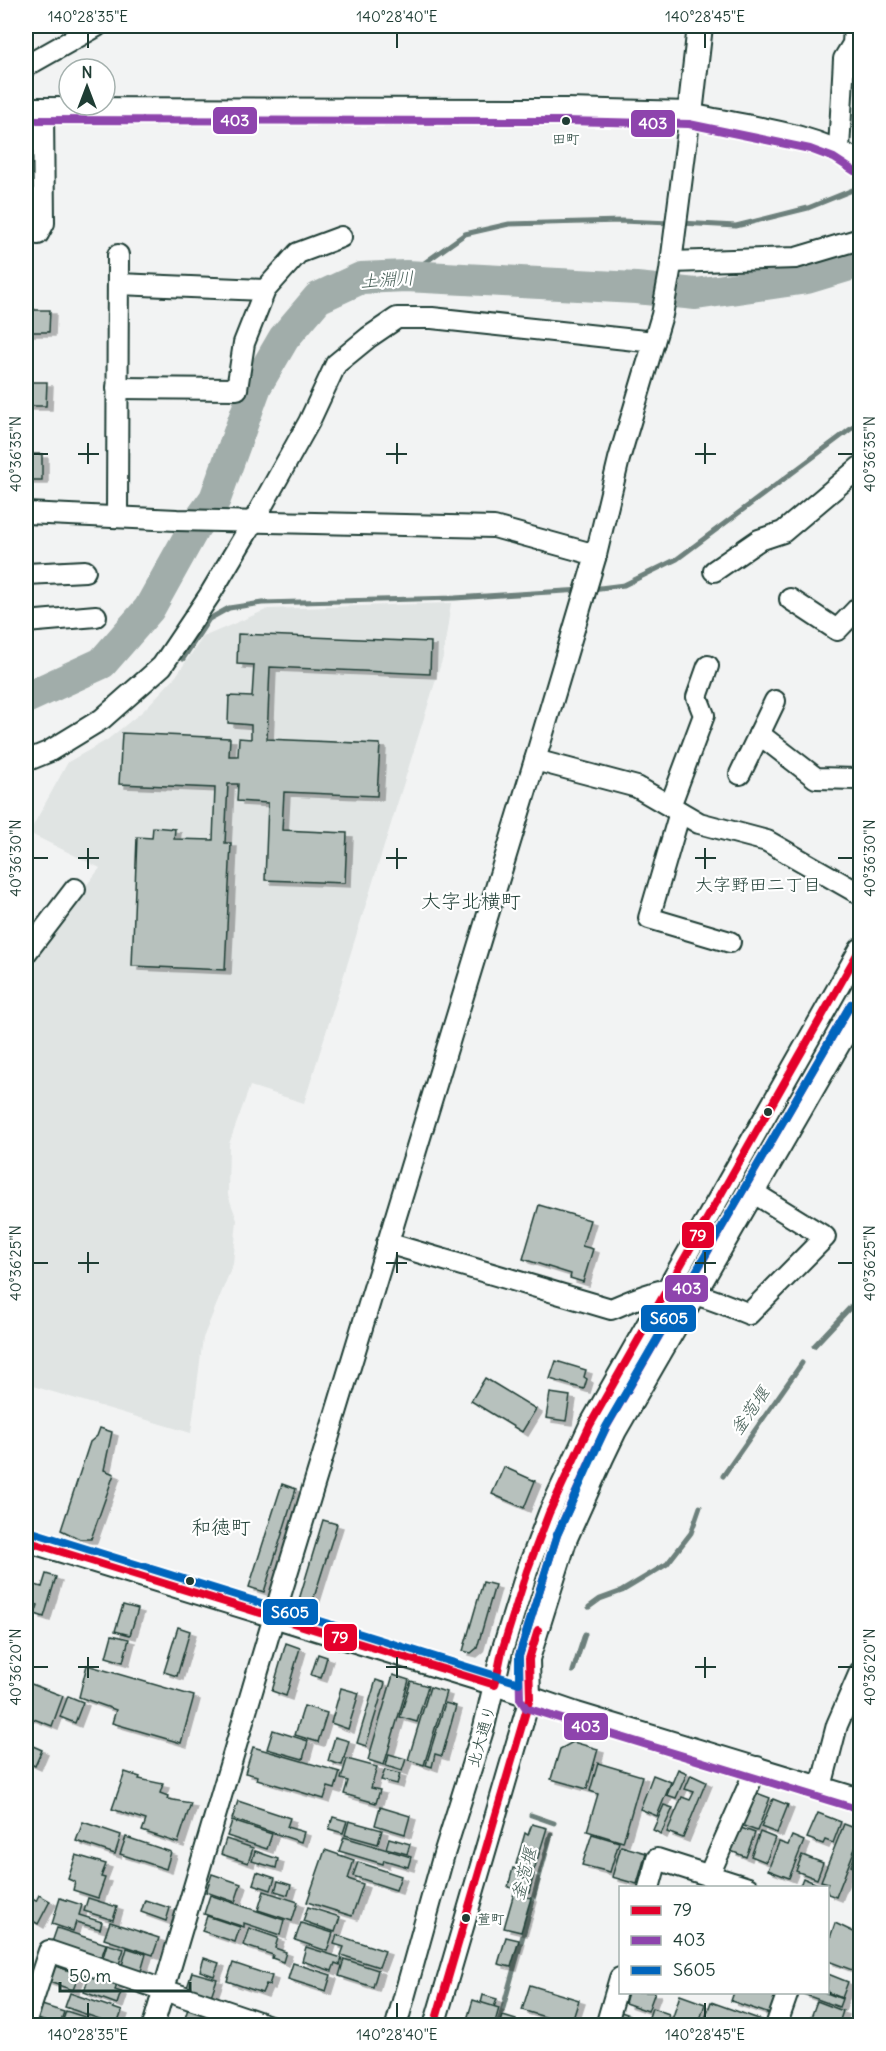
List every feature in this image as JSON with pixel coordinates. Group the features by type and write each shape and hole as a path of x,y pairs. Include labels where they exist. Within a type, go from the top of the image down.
{"main road":[{"path":"34,110 566,111 690,114 700,26"}],"street":[{"path":"26,66 97,26"},
{"path":"839,149 844,59 853,44 854,26"},
{"path":"34,110 44,223 38,234"},
{"path":"153,2025 596,555 619,459 662,315 671,267 690,114 813,139 839,149 861,162"},
{"path":"117,388 237,389 244,343 265,290 298,253 341,237"},
{"path":"671,267 796,258 861,239"},
{"path":"117,517 118,255"},
{"path":"118,284 265,290"},
{"path":"26,761 48,752 102,719 162,666 209,596 253,522 309,422 336,364 397,318 432,318 654,342"},
{"path":"714,571 759,540 783,532 861,467"},
{"path":"26,513 177,520 494,527 596,555"},
{"path":"26,574 85,571"},
{"path":"790,599 837,630 861,606"},
{"path":"26,622 96,616"},
{"path":"708,666 697,697 704,716 675,809 649,918 730,942"},
{"path":"740,774 775,701"},
{"path":"759,734 816,778 861,781"},
{"path":"535,760 637,787 699,823 767,841 861,894"},
{"path":"26,953 75,889"},
{"name":"北大通り","path":"396,2025 444,1854 484,1727 502,1651 523,1583 549,1513 590,1425 861,949"},
{"path":"434,2025 530,1698 529,1659 567,1538 616,1431 861,1009"},
{"path":"387,1243 611,1309 642,1296 667,1290 720,1301 749,1314 825,1237 754,1193"},
{"path":"26,1540 861,1799"},
{"path":"821,1786 837,1725 861,1672"},
{"path":"709,1875 757,1767"},
{"path":"649,1886 657,1859 745,1886"},
{"path":"26,2021 49,1951 270,2025"},
{"path":"606,2025 619,1984"},
{"path":"776,2025 787,1994"}],"shaded area":[{"path":"451,603 443,657 304,1103 250,1086 229,1144 228,1195 237,1220 233,1264 203,1338 191,1433 26,1384 26,963 100,868 29,833 68,762 107,740 143,711 176,676 203,637 268,609"}],"building":[{"path":"26,305 29,305 29,310 50,310 49,332 26,332"},
{"path":"26,382 47,382 46,406 26,406"},
{"path":"26,454 42,454 42,480 26,480"},
{"path":"238,634 431,642 430,674 270,667 267,739 380,744 377,796 284,792 282,830 347,833 345,883 265,880 268,803 237,801 238,784 228,784 225,843 231,843 225,970 132,966 137,837 152,838 153,827 175,829 174,839 213,840 215,788 119,784 122,733 230,738 229,756 238,756 239,738 251,739 251,725 228,723 229,696 252,697 254,665 237,664"},
{"path":"539,1205 590,1220 582,1246 593,1249 583,1282 570,1278 571,1274 523,1259"},
{"path":"556,1361 586,1370 584,1377 587,1379 584,1389 550,1379"},
{"path":"485,1378 536,1409 522,1432 471,1401"},
{"path":"550,1393 570,1396 566,1421 546,1418"},
{"path":"100,1428 112,1432 104,1470 114,1474 91,1539 80,1539 61,1530 90,1442 97,1436"},
{"path":"504,1467 535,1481 524,1508 492,1494"},
{"path":"282,1484 296,1489 264,1592 249,1587"},
{"path":"323,1520 337,1524 311,1607 298,1603"},
{"path":"46,1574 56,1577 44,1617 35,1614 38,1605 26,1601 31,1584 42,1587"},
{"path":"483,1582 495,1585 477,1648 471,1653 463,1651"},
{"path":"123,1605 138,1609 130,1635 115,1631"},
{"path":"178,1627 190,1631 177,1676 164,1672"},
{"path":"112,1635 129,1639 123,1662 106,1657"},
{"path":"286,1643 300,1648 286,1696 272,1691"},
{"path":"318,1654 327,1657 321,1678 311,1675"},
{"path":"87,1665 194,1696 181,1743 112,1723 116,1710 79,1697"},
{"path":"393,1675 409,1680 384,1765 368,1760"},
{"path":"376,1680 385,1683 366,1746 357,1743"},
{"path":"411,1681 428,1686 417,1722 400,1717"},
{"path":"26,1682 63,1696 52,1726 26,1716"},
{"path":"430,1687 446,1692 424,1765 408,1760"},
{"path":"341,1688 359,1693 348,1729 331,1723"},
{"path":"68,1696 83,1702 75,1723 60,1717"},
{"path":"445,1703 456,1706 442,1756 435,1754 432,1767 426,1765"},
{"path":"304,1706 327,1713 318,1742 295,1735"},
{"path":"273,1730 308,1741 303,1759 267,1749"},
{"path":"335,1737 349,1741 342,1765 328,1761"},
{"path":"573,1742 598,1749 587,1789 551,1779 560,1749"},
{"path":"26,1743 42,1750 35,1766 26,1762"},
{"path":"253,1747 340,1772 335,1789 328,1787 324,1799 257,1779 258,1776 245,1773"},
{"path":"389,1754 406,1759 402,1771 386,1766"},
{"path":"347,1759 377,1767 371,1788 380,1790 376,1803 344,1794 348,1781 341,1779"},
{"path":"598,1763 642,1776 623,1842 587,1831 598,1794 590,1791"},
{"path":"678,1769 687,1773 676,1798 667,1795"},
{"path":"385,1770 400,1774 397,1784 381,1780"},
{"path":"125,1772 140,1777 139,1779 163,1784 160,1793 168,1796 167,1799 191,1803 178,1843 142,1831 146,1820 112,1809"},
{"path":"653,1775 671,1782 657,1816 640,1809"},
{"path":"691,1775 706,1782 683,1838 667,1832 682,1797 690,1800 694,1792 685,1789"},
{"path":"754,1792 770,1798 757,1831 741,1825"},
{"path":"773,1799 788,1805 777,1833 761,1827"},
{"path":"238,1801 290,1818 287,1827 304,1832 301,1842 232,1819"},
{"path":"664,1805 673,1808 661,1834 653,1830"},
{"path":"380,1807 410,1816 405,1834 375,1825"},
{"path":"818,1813 841,1822 833,1843 825,1840 823,1844 807,1838"},
{"path":"333,1817 347,1821 343,1833 329,1829"},
{"path":"232,1821 272,1834 267,1849 227,1836"},
{"path":"349,1821 382,1830 378,1844 345,1835"},
{"path":"83,1822 121,1835 115,1854 76,1841"},
{"path":"532,1824 547,1828 534,1870 516,1864 525,1833 528,1835"},
{"path":"844,1824 860,1830 860,1836 836,1897 829,1894 828,1883 821,1881"},
{"path":"741,1828 755,1833 746,1857 731,1851"},
{"path":"760,1832 775,1838 766,1862 751,1856"},
{"path":"592,1834 619,1842 610,1872 582,1865"},
{"path":"792,1836 804,1841 789,1878 768,1870 779,1842 788,1845"},
{"path":"126,1837 171,1852 166,1869 120,1854"},
{"path":"344,1837 411,1857 408,1867 384,1860 383,1864 339,1851"},
{"path":"389,1838 410,1844 407,1854 386,1848"},
{"path":"226,1839 253,1848 248,1863 221,1854"},
{"path":"860,1842 860,1870 851,1866"},
{"path":"621,1846 646,1853 637,1884 612,1877"},
{"path":"325,1850 354,1860 348,1879 363,1884 352,1916 307,1902"},
{"path":"255,1851 278,1859 276,1868 252,1861"},
{"path":"76,1855 106,1864 101,1877 105,1878 98,1898 73,1890 75,1882 68,1879"},
{"path":"802,1855 823,1863 817,1879 796,1871"},
{"path":"358,1862 401,1876 396,1890 353,1876"},
{"path":"513,1868 534,1874 529,1893 508,1887"},
{"path":"257,1872 275,1878 271,1890 253,1884"},
{"path":"212,1874 241,1884 235,1902 206,1892"},
{"path":"803,1878 817,1884 816,1886 800,1886"},
{"path":"278,1881 291,1885 288,1895 275,1891"},
{"path":"264,1891 298,1902 292,1921 258,1910"},
{"path":"514,1893 531,1898 521,1932 504,1928"},
{"path":"39,1895 50,1901 38,1924 26,1917 26,1896 36,1901"},
{"path":"210,1895 284,1920 280,1935 244,1923 244,1927 204,1914"},
{"path":"60,1898 82,1905 79,1915 102,1922 100,1929 76,1922 73,1931 52,1924"},
{"path":"88,1898 117,1907 113,1920 84,1911"},
{"path":"145,1900 170,1908 166,1921 141,1912"},
{"path":"308,1907 340,1917 335,1932 303,1921"},
{"path":"207,1916 240,1927 235,1942 202,1931"},
{"path":"110,1922 159,1938 153,1955 104,1939"},
{"path":"301,1923 333,1933 327,1951 295,1940"},
{"path":"835,1923 860,1935 860,1973 829,1961 829,1941"},
{"path":"57,1928 106,1944 99,1964 50,1948"},
{"path":"249,1928 278,1938 275,1948 286,1952 283,1962 272,1958 273,1955 243,1945"},
{"path":"337,1935 385,1951 379,1967 341,1955 344,1947 334,1944"},
{"path":"506,1937 519,1940 511,1967 498,1964"},
{"path":"107,1944 124,1949 117,1970 101,1964"},
{"path":"306,1947 342,1958 340,1965 335,1963 332,1971 302,1961"},
{"path":"127,1948 146,1954 140,1975 121,1969"},
{"path":"204,1958 219,1963 214,1976 200,1971"},
{"path":"344,1959 378,1970 373,1987 339,1976"},
{"path":"233,1963 272,1976 269,1985 266,1984 262,1993 227,1981"},
{"path":"293,1963 331,1975 326,1991 288,1979"},
{"path":"52,1965 79,1974 73,1990 46,1981"},
{"path":"192,1972 217,1979 210,1999 186,1991"},
{"path":"829,1974 848,1982 842,1998 829,1993"},
{"path":"89,1976 117,1985 115,1990 121,1992 117,2004 84,1992"},
{"path":"530,1985 579,2000 571,2025 522,2010"},
{"path":"70,1993 122,2011 117,2025 65,2007"},
{"path":"627,1994 654,1994 648,2011 625,2003"},
{"path":"733,1994 776,1994 770,2014 731,2001"},
{"path":"803,1994 829,1994 842,1999 839,2007"},
{"path":"483,1995 497,1999 494,2007 481,2003"},
{"path":"680,1995 705,2004 698,2026 670,2026"},
{"path":"473,2000 499,2008 494,2026 465,2026"},
{"path":"817,2001 843,2011 838,2026 826,2026 810,2020"},
{"path":"711,2002 770,2023 769,2026 717,2026 704,2021"},
{"path":"42,2005 64,2012 59,2026 38,2019"},
{"path":"189,2005 226,2017 224,2026 183,2025"},
{"path":"652,2008 669,2014 666,2026 646,2026"},
{"path":"66,2011 100,2022 98,2026 61,2026"},
{"path":"618,2011 630,2015 626,2026 613,2026"},
{"path":"503,2016 516,2020 514,2026 500,2026"}],"waterway":[{"path":"681,223 736,226 808,208 860,187"},
{"path":"406,276 465,234 509,224 621,221 671,223"},
{"name":"土淵川","path":"26,698 102,663 149,609 194,528 215,499 256,386 284,338 318,298 361,278 406,276 636,288 696,294 807,278 860,262"},
{"path":"592,589 624,585 677,559 860,422"},
{"path":"183,659 209,619 229,608 262,603 455,598 582,590"},
{"name":"釜萢堰","path":"814,1346 860,1297"},
{"name":"釜萢堰","path":"723,1476 802,1363"},
{"name":"釜萢堰","path":"589,1607 600,1599 622,1591 667,1564 691,1533 700,1507"},
{"name":"釜萢堰","path":"573,1671 585,1634"},
{"name":"釜萢堰","path":"531,1815 554,1823"},
{"name":"釜萢堰","path":"498,2026 551,1834"}],"transit line":[{"name":"403","path":"26,120 566,121 689,124 810,149 834,158 854,171"},
{"name":"79","path":"26,1541 495,1685 502,1651 527,1571 549,1513 590,1425 860,949"},
{"name":"403","path":"851,1004 607,1426 557,1535 519,1656 520,1699 526,1708 857,1809"},
{"name":"S605","path":"29,1531 519,1683 519,1656 557,1535 606,1427 851,1004"},
{"name":"79","path":"434,2026 530,1698 529,1659 538,1630"}],"place":[{"name":"田町","path":"566,121"},
{"name":"萱町","path":"466,1918"}],"district":[{"name":"大字野田二丁目","path":"758,885"},
{"name":"大字北横町","path":"471,901"},
{"name":"和徳町","path":"221,1527"}]}
